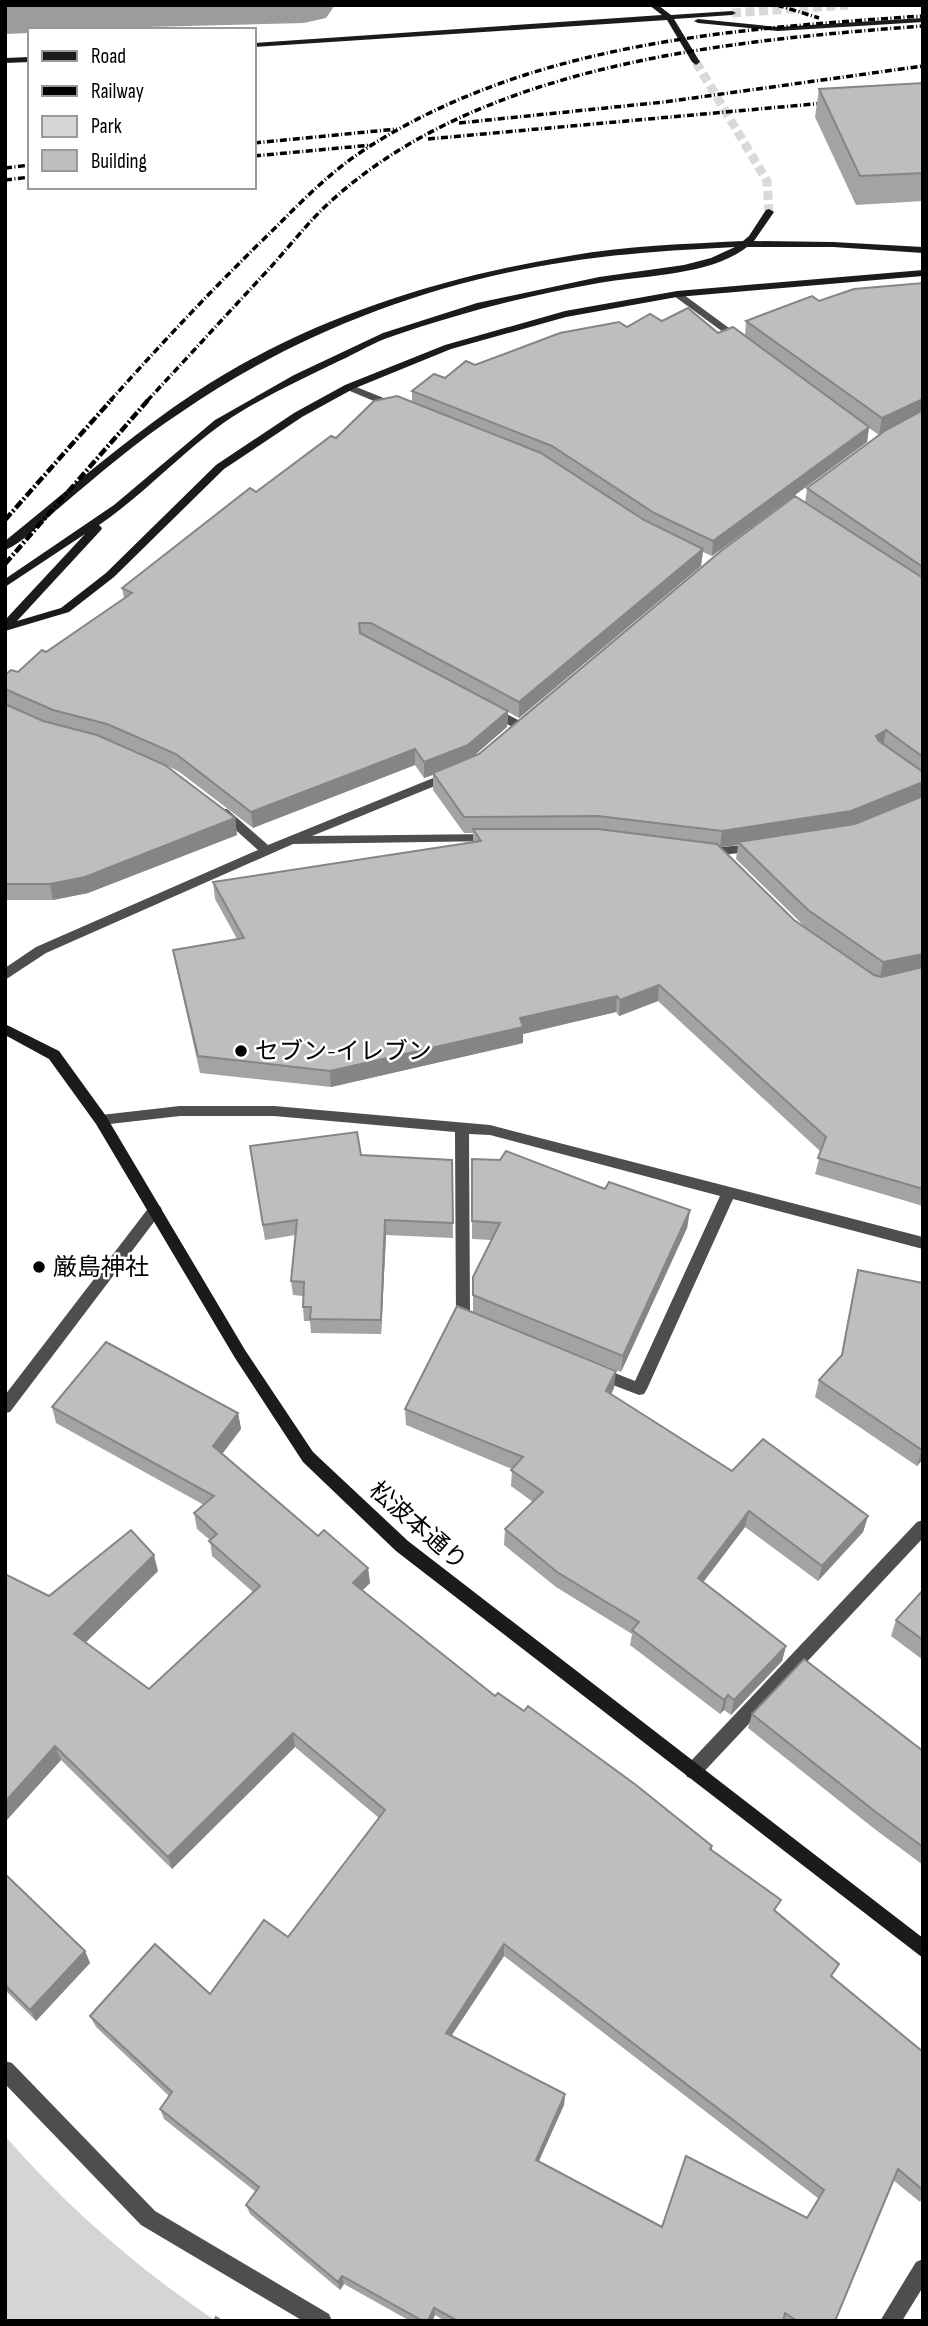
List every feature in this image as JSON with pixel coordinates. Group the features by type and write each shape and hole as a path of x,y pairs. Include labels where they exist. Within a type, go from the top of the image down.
{"street":[{"path":"653,5 669,17 696,62"},
{"path":"669,17 699,5"},
{"path":"256,45 732,13"},
{"path":"669,17 778,29 923,20"},
{"path":"5,61 28,60"},
{"path":"5,584 118,507 219,422 298,377 386,335 477,306 599,280 685,268 715,260 736,251 752,238 769,212"},
{"path":"5,547 149,431 226,377 313,331 471,277 532,263 703,243 923,250"},
{"path":"5,628 65,610 110,575 220,467 298,415 349,387 448,346 565,314 677,294 923,273"},
{"path":"677,294 755,352"},
{"path":"349,387 413,414"},
{"path":"5,628 118,507"},
{"path":"485,707 516,730 531,717"},
{"path":"5,975 41,950 289,841 461,771"},
{"path":"212,804 267,851"},
{"path":"289,841 503,838"},
{"path":"693,850 725,858 773,846"},
{"name":"松波本通り","path":"5,1030 54,1055 101,1121 240,1354 308,1457 402,1546 923,1949"},
{"path":"101,1121 180,1111 274,1111 490,1130 923,1243"},
{"path":"462,1128 463,1317 488,1327"},
{"path":"589,1368 639,1389 729,1192"},
{"path":"5,1407 155,1210"},
{"path":"693,1772 923,1527"},
{"path":"5,2070 148,2218 322,2321"},
{"path":"890,2321 923,2269"}],"green space":[{"path":"5,2136 78,2212 104,2235 158,2280 216,2321 5,2321"}],"building":[{"path":"923,83 923,173 860,176 819,89"},
{"path":"923,283 923,399 882,418 746,321 812,296 819,301 854,289"},
{"path":"688,308 718,333 733,327 869,427 713,541 654,513 552,446 412,391 434,374 445,378 466,361 475,365 560,333 619,322 627,327 650,314 662,321"},
{"path":"397,396 541,453 644,520 703,549 519,702 371,623 359,623 360,633 508,711 468,745 424,762 415,749 251,812 176,754 107,724 53,710 5,689 5,675 11,670 18,672 42,650 46,652 132,593 122,588 250,488 256,492 331,436 336,438 374,401"},
{"path":"923,410 923,567 807,488 886,430"},
{"path":"795,496 923,578 923,757 886,730 876,736 879,741 923,772 923,782 851,811 722,831 598,816 464,817 433,773 479,754 721,551"},
{"path":"5,704 43,721 97,735 165,765 235,818 85,877 50,884 5,884"},
{"path":"923,796 923,954 883,962 808,910 738,842 855,824"},
{"path":"473,829 598,829 717,844 794,920 874,975 881,977 923,967 923,1189 818,1158 826,1137 659,985 620,1000 617,996 520,1018 523,1027 330,1071 198,1056 173,950 244,938 213,882 481,841"},
{"path":"357,1132 361,1155 452,1160 453,1223 385,1220 381,1320 310,1319 311,1307 303,1307 304,1282 291,1281 297,1220 263,1225 250,1146"},
{"path":"506,1151 605,1189 609,1182 690,1210 623,1356 473,1295 473,1277 500,1223 472,1221 472,1159 500,1160"},
{"path":"858,1270 923,1283 922,1450 819,1380 842,1355"},
{"path":"457,1306 616,1371 606,1391 732,1471 763,1439 868,1516 822,1566 749,1511 698,1578 786,1646 734,1700 728,1695 724,1700 632,1630 639,1622 557,1572 505,1529 543,1492 511,1470 523,1457 405,1409"},
{"path":"106,1342 238,1413 213,1446 318,1536 324,1530 368,1568 353,1583 495,1696 498,1693 524,1711 528,1706 636,1785 712,1846 710,1849 781,1900 774,1910 839,1964 831,1976 923,2052 923,2190 898,2169 835,2321 797,2321 785,2313 783,2321 458,2321 434,2308 428,2321 423,2321 342,2276 338,2282 246,2205 259,2187 160,2109 172,2092 90,2016 155,1944 210,1994 264,1920 288,1937 385,1810 293,1733 168,1857 55,1746 5,1802 5,1574 49,1596 131,1530 154,1555 74,1634 149,1689 260,1586 209,1541 217,1534 194,1513 214,1496 52,1407","holes":["504,1944 824,2190 807,2218 686,2156 662,2227 536,2160 565,2094 446,2033"]},
{"path":"923,1590 923,1640 896,1620"},
{"path":"804,1659 923,1751 923,1847 752,1714"},
{"path":"5,1874 85,1951 30,2010 5,1985"}],"waterway":[{"path":"5,15 304,5"}],"tunnel":[{"path":"732,13 848,5"},
{"path":"696,62 767,181 769,212"}],"railway":[{"path":"777,5 819,18"},
{"path":"110,401 209,294 317,187 367,148 431,112 497,84 566,63 636,47 779,27 923,16"},
{"path":"147,401 330,202 391,155 459,118 533,89 610,68 689,52 769,40 923,26"},
{"path":"459,123 664,102 923,66"},
{"path":"428,139 836,102"},
{"path":"256,143 397,129"},
{"path":"256,156 372,145"},
{"path":"5,168 28,165"},
{"path":"5,180 28,177"},
{"path":"5,520 112,399"},
{"path":"5,564 149,399"}],"place":[{"name":"セブン-イレブン","path":"241,1051"},
{"name":"厳島神社","path":"39,1267"}]}
